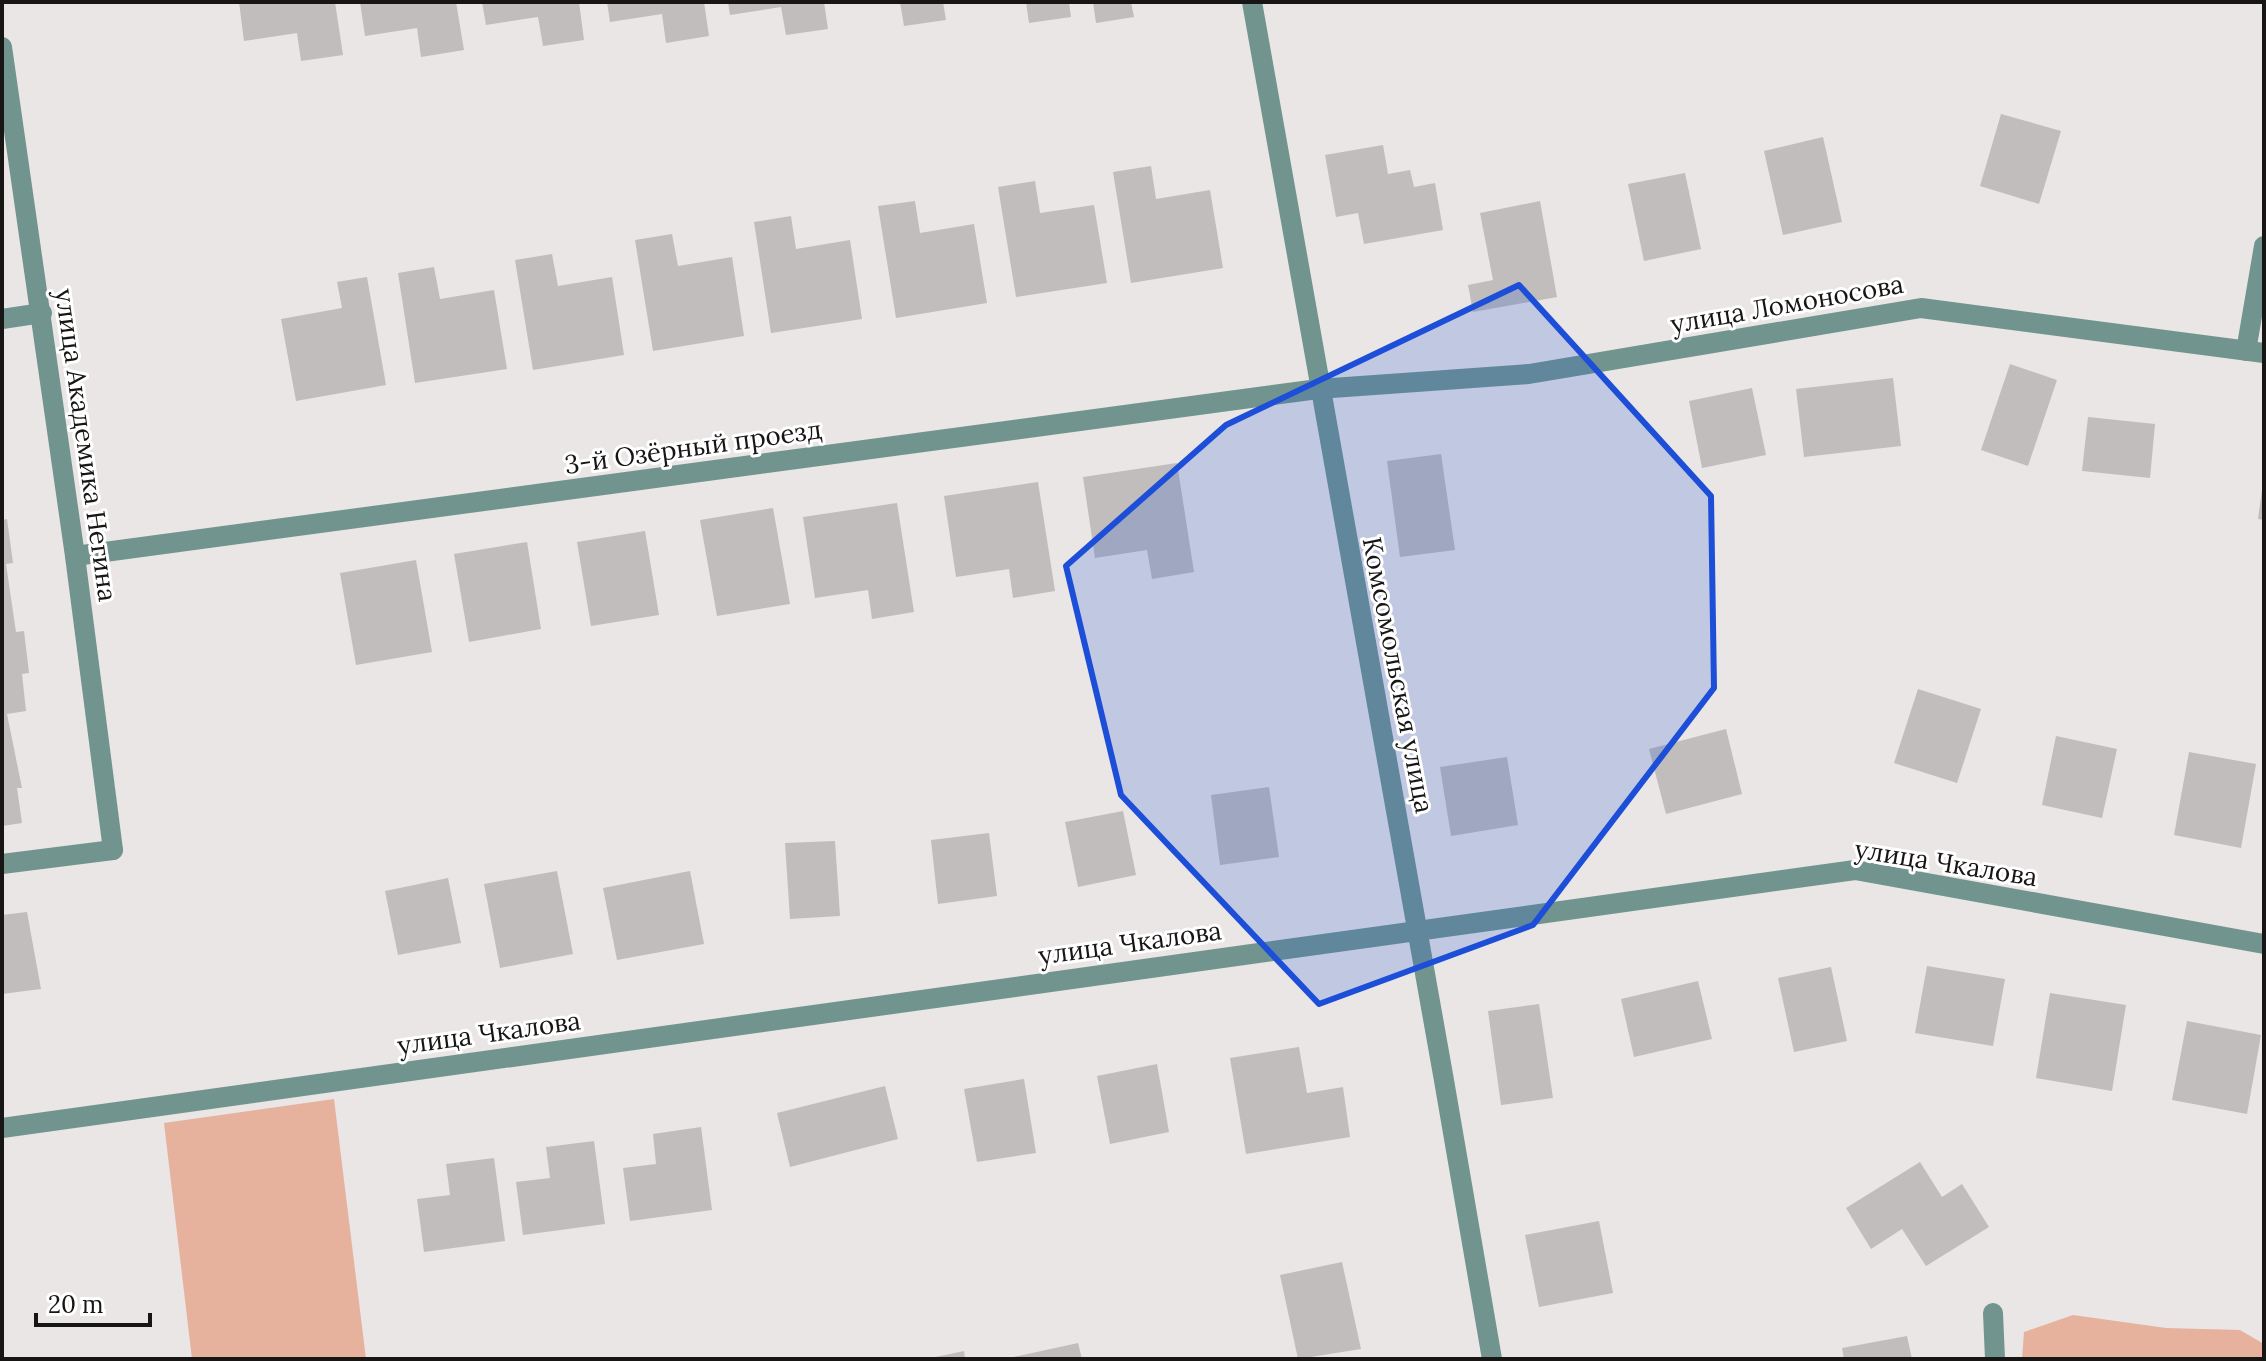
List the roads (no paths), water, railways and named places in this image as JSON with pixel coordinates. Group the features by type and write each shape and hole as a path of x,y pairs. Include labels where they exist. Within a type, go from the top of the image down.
{"street":[{"name":"Комсомольская улица","path":"1252,2 1318,389 1420,928 1492,1359"},
{"name":"улица Академика Негина","path":"2,47 42,313 113,850 2,864"},
{"path":"2255,352 2264,246"},
{"name":"улица Ломоносова","path":"1318,389 1529,374 1921,308 2255,352"},
{"path":"2,319 42,313"},
{"name":"3-й Озёрный проезд","path":"75,556 1318,389"},
{"name":"улица Чкалова","path":"2,1128 1420,928 1855,870 2264,944"},
{"path":"1993,1313 1995,1359"}]}
